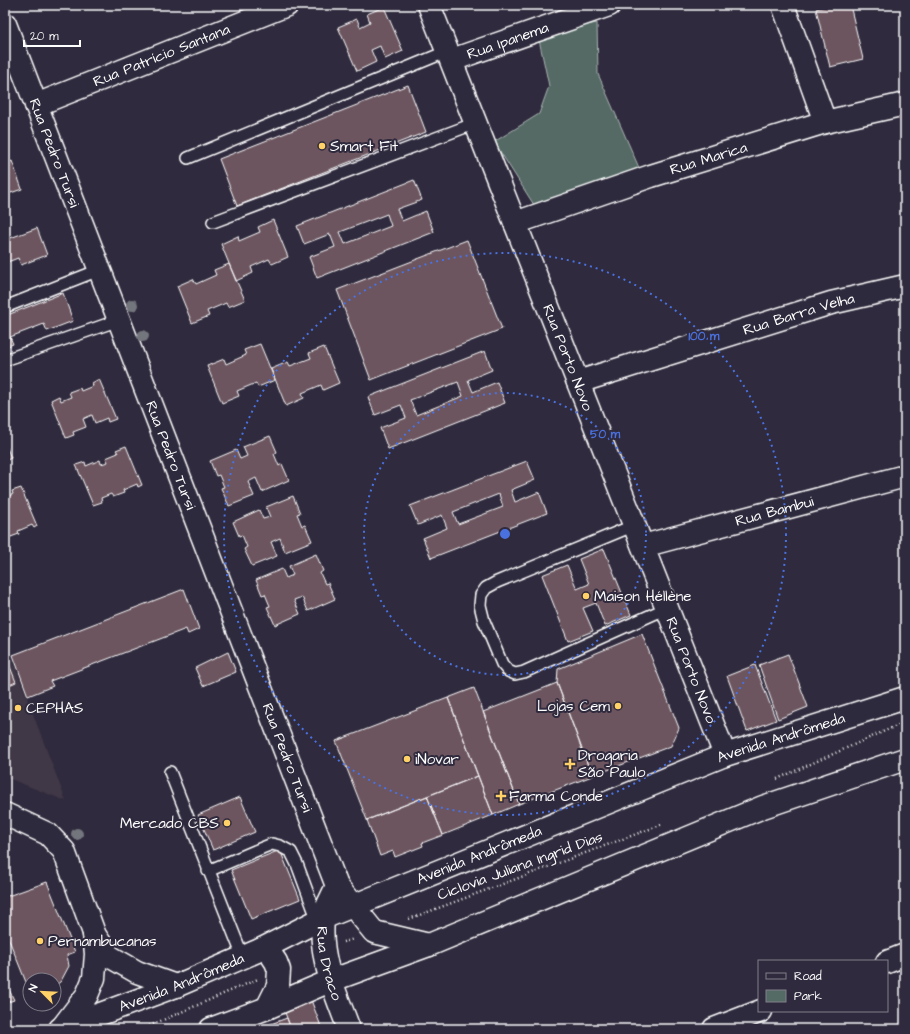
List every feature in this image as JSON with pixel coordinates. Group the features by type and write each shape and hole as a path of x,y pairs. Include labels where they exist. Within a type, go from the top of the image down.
{"street":[{"name":"Rua Patrício Santana","path":"36,105 287,5"},
{"name":"Rua Porto Novo","path":"429,5 725,755"},
{"name":"Rua Ipanema","path":"450,56 609,5"},
{"path":"783,5 825,122"},
{"name":"Rua Pedro Tursi","path":"5,24 337,886 374,932"},
{"name":"Rua Marica","path":"515,223 651,176 825,122 905,104"},
{"name":"Rua Barra Velha","path":"578,382 831,303 905,286"},
{"name":"Rua Bambui","path":"643,546 905,476"},
{"name":"Avenida Andrômeda","path":"61,1029 176,986 252,953 320,920 725,755 904,703"},
{"path":"211,1029 429,945 763,807 905,759"},
{"path":"5,814 48,834 64,851 94,933 109,956 137,972 176,986"},
{"path":"320,920 337,886"},
{"name":"Rua Draco","path":"320,920 330,982 349,1029"},
{"path":"374,932 429,945"},
{"path":"61,1029 87,994 94,978 96,954 94,933"},
{"path":"252,953 270,953 276,962 278,970 278,986 267,1008"},
{"path":"888,962 905,955"},
{"path":"714,1029 758,1012"}],"lane":[{"path":"188,158 450,56"},
{"path":"213,222 476,123"},
{"path":"5,307 99,270"},
{"path":"5,360 119,320"},
{"path":"635,526 497,582 486,588 481,595 480,605 484,621 502,664 508,671 515,674 524,672 667,608"},
{"path":"170,772 208,871 252,953"},
{"path":"208,871 272,844 280,846 290,852 297,864 320,920"}],"path":[{"path":"771,782 905,722"},
{"name":"Ciclovia Juliana Ingrid Dias","path":"404,921 670,822"},
{"path":"324,949 374,932"},
{"path":"142,1029 278,970"}],"shaded area":[{"name":"CEPHAS","path":"5,640 66,801 5,777"}],"green space":[{"path":"597,23 598,74 640,170 536,208 494,142 539,114 549,86 538,35"}],"building":[{"path":"241,5 269,5 244,14"},
{"path":"832,5 850,5 863,59 830,67 816,9"},
{"path":"384,7 403,51 385,59 380,46 371,50 376,62 357,71 338,27 357,19 360,27 370,22 367,14"},
{"name":"Smart Fit","path":"408,85 426,132 237,206 219,159"},
{"path":"12,161 22,189 5,195 5,164"},
{"path":"414,180 422,200 397,209 402,221 426,211 434,232 317,278 309,257 335,247 330,234 304,244 297,226","holes":["387,214 391,226 345,244 340,232"]},
{"path":"273,220 288,257 272,264 269,259 251,267 253,273 236,281 221,244 238,236 239,241 260,232 258,227"},
{"path":"37,228 47,255 21,265 18,258 5,263 5,240"},
{"path":"467,240 502,329 371,380 337,290"},
{"path":"229,264 245,300 228,307 226,303 207,311 209,316 192,323 177,286 193,279 196,284 216,275 214,270"},
{"path":"63,293 73,321 47,331 44,324 10,337 13,344 5,347 5,316"},
{"path":"260,344 275,380 258,387 256,383 237,391 239,396 222,403 207,366 224,359 226,364 246,355 244,350"},
{"path":"324,347 339,383 323,390 321,385 302,393 304,398 286,406 271,369 288,362 290,366 311,358 309,353"},
{"path":"485,351 492,370 468,380 473,392 497,382 505,403 388,449 380,428 406,418 401,405 375,415 368,397","holes":["458,382 463,396 416,415 410,400"]},
{"path":"99,379 116,419 108,422 107,418 95,423 92,415 83,419 86,427 73,432 74,435 66,438 51,400 59,396 61,401 71,397 69,392 80,388 81,391 93,386 92,383"},
{"path":"270,436 277,452 274,454 279,466 282,464 289,480 262,492 256,478 248,482 254,496 229,506 221,488 224,487 219,475 216,476 210,461 236,450 240,459 247,456 243,447"},
{"path":"5,443 11,458 5,461"},
{"path":"126,446 142,485 138,487 137,484 123,490 124,493 113,497 111,494 101,498 102,502 93,505 76,465 85,462 86,466 100,460 101,464 108,462 106,458 118,453 116,450"},
{"path":"527,461 535,480 511,490 515,502 539,492 547,513 431,558 423,538 447,528 442,515 418,525 410,506","holes":["499,494 503,507 458,524 453,512"]},
{"path":"21,488 37,526 34,528 32,525 18,531 19,534 8,538 7,535 5,536 5,498 13,494 12,491"},
{"path":"293,496 300,513 297,514 302,526 305,525 312,541 285,552 280,538 271,542 277,556 252,566 244,549 247,547 242,535 239,536 233,522 259,510 263,519 270,517 266,507"},
{"name":"Maison Héllène","path":"604,549 631,615 605,626 596,603 583,608 593,631 568,641 542,575 567,565 577,589 589,584 579,559"},
{"path":"316,554 323,571 320,573 325,584 328,583 335,599 308,611 302,597 294,600 300,614 275,625 267,607 270,606 265,594 262,595 256,580 282,569 286,578 293,575 289,566"},
{"path":"184,589 199,629 188,634 186,629 50,681 53,686 28,696 13,655"},
{"name":"Lojas Cem","path":"642,634 679,728 671,746 592,776 557,683 558,669"},
{"path":"228,652 236,672 203,686 195,668"},
{"path":"5,654 16,682 5,687"},
{"path":"788,654 808,707 778,719 759,665"},
{"path":"755,665 776,720 747,731 727,676"},
{"path":"557,683 592,776 519,804 483,712"},
{"path":"474,688 519,804 493,815 448,698"},
{"name":"iNovar","path":"448,698 478,776 367,820 336,741"},
{"path":"478,776 493,815 443,835 427,796"},
{"path":"427,796 443,835 422,843 423,846 395,857 393,851 380,856 367,820"},
{"name":"Mercado CBS","path":"240,797 255,832 213,850 198,815"},
{"path":"280,850 300,899 251,919 231,870"},
{"name":"Pernambucanas","path":"47,882 75,952 67,955 69,966 62,979 62,972 22,972 5,930 5,897"},
{"path":"5,981 14,1000 5,1003"},
{"path":"311,1000 322,1029 291,1029 284,1010"},
{"path":"287,1018 291,1029 260,1029 260,1028"}],"place":[{"name":"Smart Fit","path":"322,146"},
{"name":"Maison Héllène","path":"586,596"},
{"name":"Lojas Cem","path":"618,706"},
{"name":"CEPHAS","path":"18,708"},
{"name":"iNovar","path":"407,759"},
{"name":"Drogaria São Paulo","path":"570,764"},
{"name":"Farma Conde","path":"501,796"},
{"name":"Mercado CBS","path":"227,823"},
{"name":"Pernambucanas","path":"40,941"}]}
